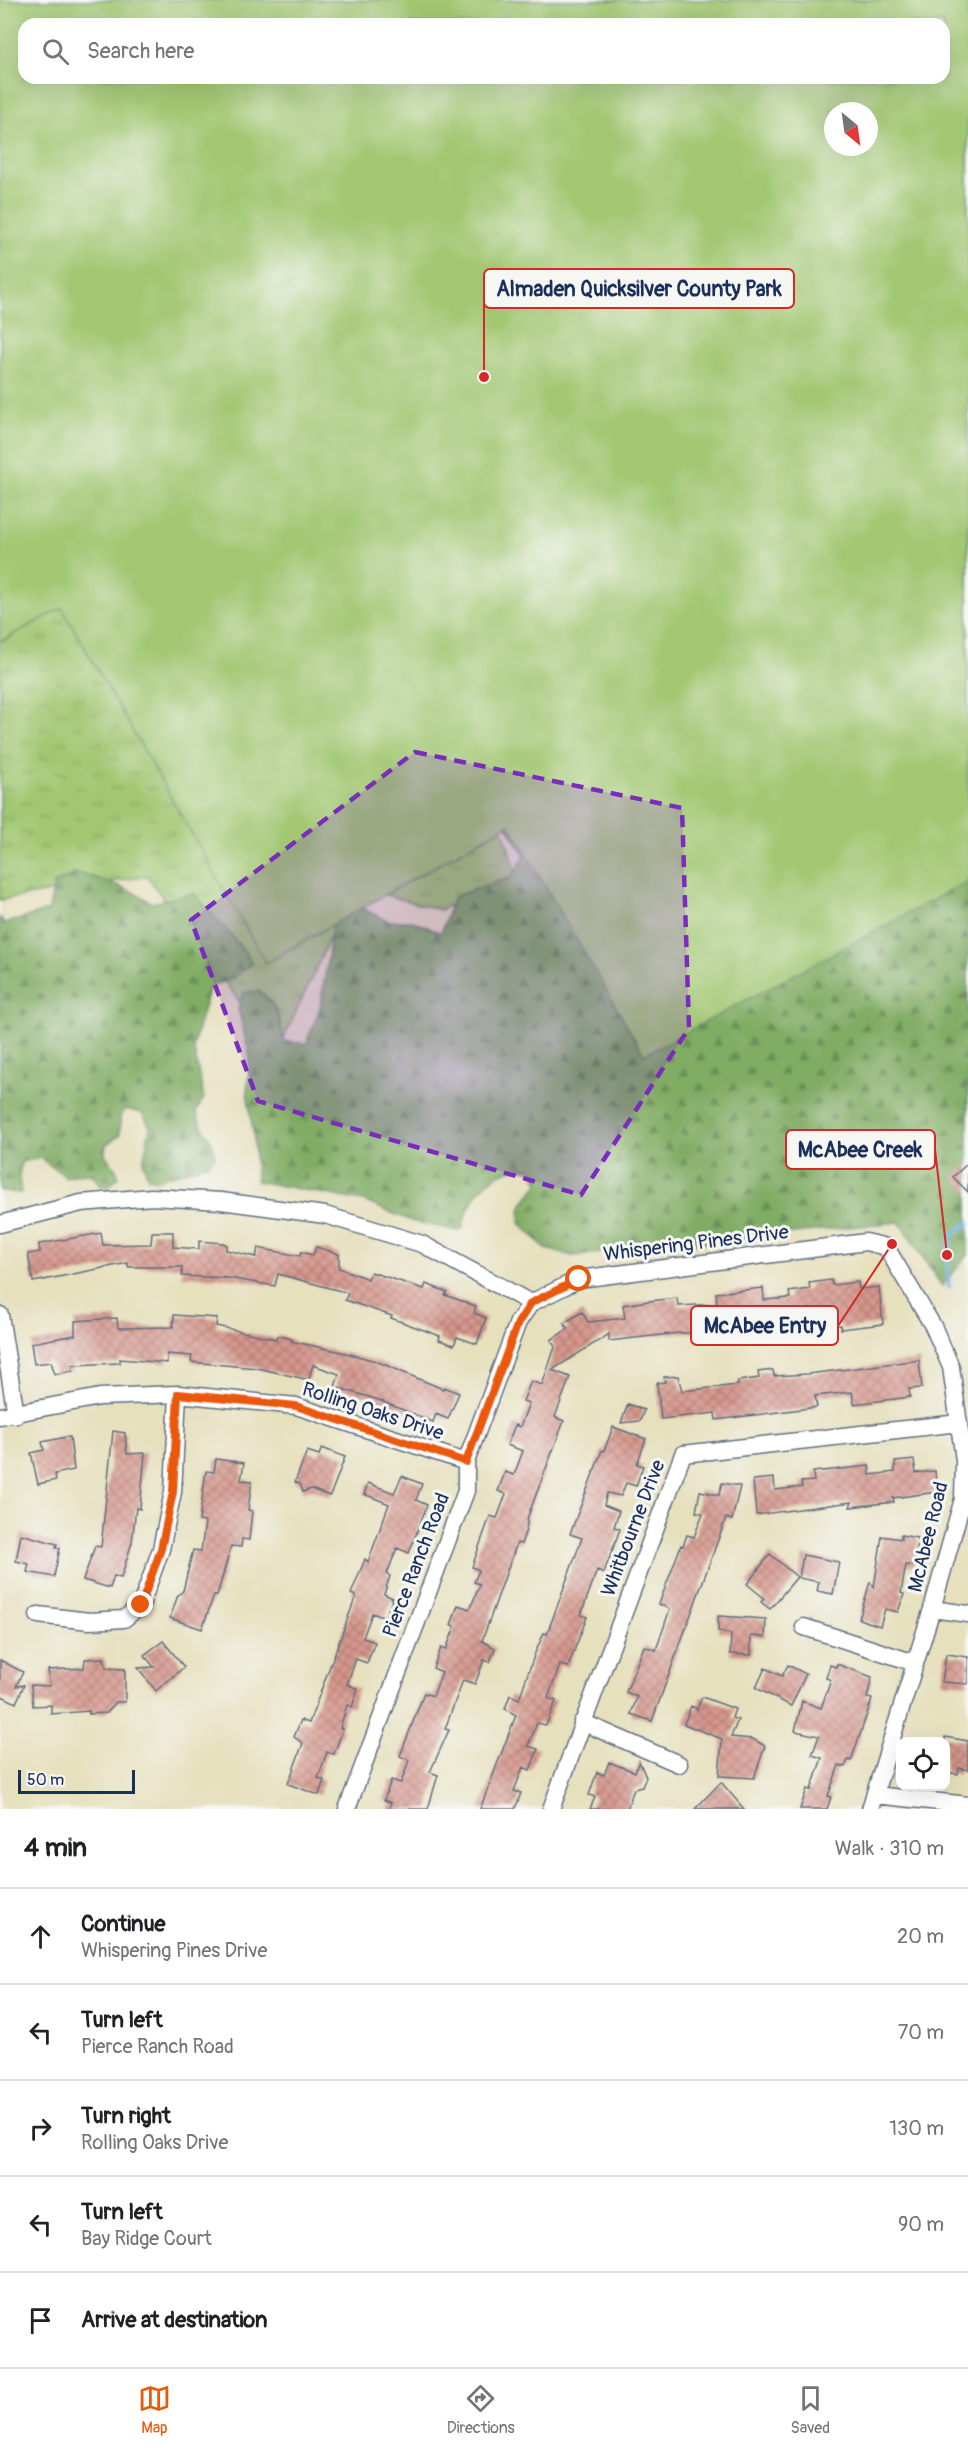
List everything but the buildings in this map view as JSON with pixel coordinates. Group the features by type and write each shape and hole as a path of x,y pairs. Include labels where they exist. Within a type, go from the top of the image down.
{"street":[{"path":"0,1224 81,1203 152,1197 221,1201 325,1215 422,1244 531,1303"},
{"name":"Whispering Pines Drive","path":"531,1303 579,1279 866,1242 886,1247"},
{"name":"McAbee Road","path":"872,1802 932,1609 963,1499 964,1460 950,1363 933,1326 886,1247"},
{"name":"Pierce Ranch Road","path":"347,1809 466,1491 466,1462 518,1323 531,1303"},
{"path":"0,1315 8,1416"},
{"path":"38,1614 90,1621 124,1619 141,1605 161,1549 173,1492 178,1394"},
{"name":"Rolling Oaks Drive","path":"8,1416 100,1397 178,1394 296,1406 466,1462"},
{"name":"Whitbourne Drive","path":"551,1809 683,1454 959,1423"},
{"path":"932,1609 968,1614"},
{"path":"804,1627 915,1663"},
{"path":"582,1722 679,1764"},
{"path":"872,1802 968,1805"}],"highlighted area":[{"path":"415,752 682,808 689,1028 581,1195 258,1101 191,920"}],"green space":[{"path":"0,0 968,0 968,881 644,1055 509,824 266,963 62,608 0,642"},
{"path":"167,0 968,0 968,1255 942,1286 899,1222 573,1256 546,1249 520,1223 521,1206 539,1183 533,1170 520,1168 508,1170 487,1183 471,1204 463,1228 458,1231 414,1222 363,1201 256,1181 254,1139 247,1092 250,1057 238,1008 244,993 258,991 270,1001 279,1018 284,1041 306,1044 320,1008 335,911 346,901 389,921 413,921 441,933 453,898 479,887 511,878 525,856 501,816 590,172 824,110 824,156 878,156 878,102 854,102 921,84 950,84 950,18 750,18"},
{"path":"0,560 485,773 517,875 440,910 354,886 277,1053 147,876 0,900"},
{"path":"76,873 116,885 152,903 194,893 239,944 252,963 234,977 210,987 193,1046 204,1098 196,1112 213,1145 215,1157 207,1164 155,1180 148,1178 143,1163 150,1127 142,1113 124,1109 120,1119 120,1135 106,1145 105,1155 119,1177 108,1187 100,1185 93,1175 82,1173 66,1177 40,1158 21,1162 19,1177 21,1193 0,1191 0,917 4,924 49,910 54,884"}],"waterway":[{"path":"949,1287 947,1255 952,1235 968,1223"}],"place":[{"name":"Almaden Quicksilver County Park","path":"484,377"},
{"name":"McAbee Entry","path":"892,1244"},
{"name":"McAbee Creek","path":"947,1255"}],"route":[{"path":"141,1605 161,1549 173,1492 178,1394 296,1406 466,1462 518,1323 531,1303 579,1279"}]}
